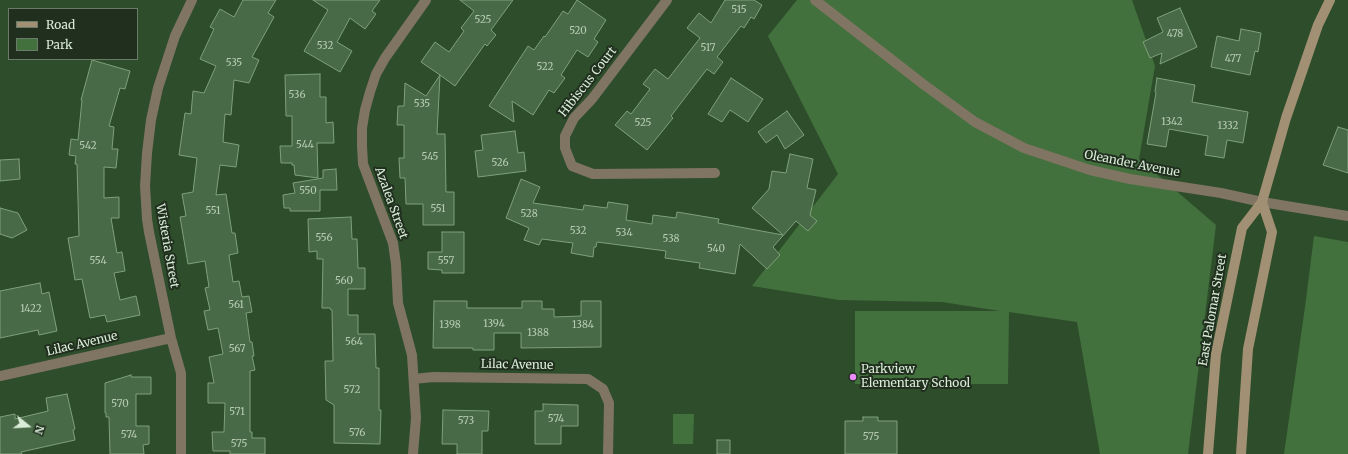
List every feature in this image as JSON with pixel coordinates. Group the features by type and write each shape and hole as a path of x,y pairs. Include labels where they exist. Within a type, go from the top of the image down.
{"main road":[{"name":"East Palomar Street","path":"1208,454 1216,354 1242,228 1262,202 1286,118 1318,25 1330,0"},
{"path":"1241,454 1248,349 1272,232 1262,202"}],"street":[{"name":"Wisteria Street","path":"182,454 181,373 171,338 146,219 145,186 151,120 158,88 175,36 192,0"},
{"name":"Azalea Street","path":"413,454 416,418 412,355 398,302 393,242 363,164 362,128 370,92 379,69 385,58 426,0"},
{"name":"Hibiscus Court","path":"667,0 592,99 574,118 565,136 565,148 572,166 593,174 715,173"},
{"name":"Oleander Avenue","path":"815,0 923,84 975,122 1024,148 1090,170 1130,179 1220,193 1262,202 1348,216"},
{"name":"Lilac Avenue","path":"0,376 171,338"},
{"name":"Lilac Avenue","path":"414,379 433,377 588,379 603,389 608,403 608,454"}],"green space":[{"path":"797,0 1132,0 1155,66 1139,159 1216,225 1188,454 1100,454 1077,322 1009,312 1008,384 855,384 855,311 1000,311 942,302 839,300 752,286 838,174 768,36"},
{"path":"1314,236 1348,242 1348,454 1284,454"},
{"path":"673,414 694,414 693,444 673,444"}],"building":[{"path":"243,0 276,0 268,13 274,17 252,57 259,60 249,83 234,80 231,115 225,114 223,142 239,145 236,167 220,165 216,195 226,194 232,233 235,233 238,253 229,255 233,282 239,281 242,297 249,296 252,312 246,313 250,342 252,342 254,356 252,356 255,370 250,371 250,432 252,432 252,438 265,438 265,454 230,454 230,451 213,451 212,432 224,432 225,403 208,403 208,383 214,383 209,357 223,354 218,328 208,330 204,311 210,310 205,288 209,287 205,261 188,264 180,217 186,216 182,194 193,192 197,158 179,155 185,113 191,114 193,91 204,93 216,66 200,59 214,29 210,27 220,9 234,17"},
{"path":"313,0 380,0 372,11 376,14 365,29 350,18 337,42 352,51 340,72 304,51 328,10"},
{"path":"460,0 513,0 491,30 496,35 487,46 485,44 455,86 421,62 435,42 449,52 464,31 461,28 474,11"},
{"path":"577,0 606,20 594,39 598,42 588,57 577,50 561,75 565,78 554,93 549,90 533,115 512,101 514,122 489,106 528,46 534,50 563,11 568,14"},
{"path":"725,0 754,0 762,5 754,19 751,17 744,28 741,26 717,57 723,62 714,74 707,69 671,116 673,118 647,150 615,125 627,111 631,114 650,89 643,84 655,69 668,79 700,38 687,28 699,13 711,23"},
{"path":"1180,8 1197,47 1160,64 1162,53 1150,58 1143,42 1163,32 1157,18"},
{"path":"1241,29 1261,33 1258,52 1255,51 1250,75 1211,67 1217,36 1239,41"},
{"path":"92,60 130,71 125,89 120,88 109,126 114,127 112,149 118,149 116,168 104,167 104,198 119,197 119,218 111,218 117,253 122,252 125,271 114,273 120,300 136,296 140,315 107,322 105,315 90,318 82,279 75,280 68,238 79,236 77,164 75,164 76,156 69,155 71,139 78,140 81,100"},
{"path":"320,74 320,97 326,97 326,123 333,122 334,143 317,143 318,178 295,175 294,165 292,165 292,163 281,163 280,146 292,146 292,116 286,116 285,75"},
{"path":"440,75 437,134 445,134 446,192 454,192 454,225 423,225 423,204 406,204 405,178 400,178 399,158 404,158 404,125 397,125 398,106 404,106 405,83 426,96"},
{"path":"731,78 763,99 748,122 730,110 722,122 708,114"},
{"path":"1157,78 1195,85 1192,102 1248,112 1243,143 1227,140 1224,158 1205,155 1208,136 1169,129 1166,147 1147,144 1156,93"},
{"path":"787,111 804,135 785,149 777,135 766,143 758,132"},
{"path":"1338,127 1348,130 1348,173 1323,165"},
{"path":"515,131 518,153 524,152 526,171 478,177 475,151 483,150 481,135"},
{"path":"790,154 813,159 807,188 816,190 810,215 817,221 808,231 796,221 773,247 780,255 767,269 740,244 735,274 699,268 700,263 665,258 666,251 597,242 596,247 594,247 593,257 571,253 573,243 542,239 539,245 524,240 529,228 506,218 521,179 540,187 533,203 583,210 584,205 607,208 608,202 628,205 626,220 652,224 653,215 676,218 677,212 719,219 718,223 783,235 752,208 769,189 772,171 786,173"},
{"path":"19,159 20,179 0,181 0,160"},
{"path":"336,169 337,190 320,190 320,211 290,211 290,208 284,208 283,195 295,193 293,183 323,178 323,170"},
{"path":"0,208 18,213 27,230 12,238 0,234"},
{"path":"351,217 352,239 357,239 358,268 365,268 365,289 348,289 348,315 358,315 358,334 375,334 376,368 379,368 379,410 381,410 380,444 334,443 334,405 326,400 325,361 333,361 332,310 330,308 322,308 323,259 317,259 317,251 309,252 308,219"},
{"path":"442,232 464,232 464,273 442,273 442,270 428,269 428,252 442,252"},
{"path":"40,283 42,294 49,292 57,331 39,335 38,330 0,338 0,291"},
{"path":"434,301 467,301 467,308 522,308 522,301 542,301 542,309 554,309 554,317 581,316 581,301 601,301 601,347 521,348 521,333 494,333 494,350 473,350 473,348 433,348"},
{"path":"131,375 131,377 151,377 151,394 136,394 136,426 149,426 149,444 143,445 144,454 110,454 109,417 106,417 105,413 105,383"},
{"path":"67,394 75,429 73,430 75,440 21,452 22,454 0,454 0,417 15,414 15,419 48,411 46,398"},
{"path":"543,404 578,405 578,426 561,426 561,444 535,444 535,411 543,411"},
{"path":"443,410 489,411 488,431 482,431 482,454 457,454 457,444 442,444"},
{"path":"863,417 878,417 878,421 897,421 897,454 845,454 845,421 863,421"},
{"path":"717,440 730,440 730,454 717,454"}],"place":[{"name":"Parkview Elementary School","path":"853,377"}]}
